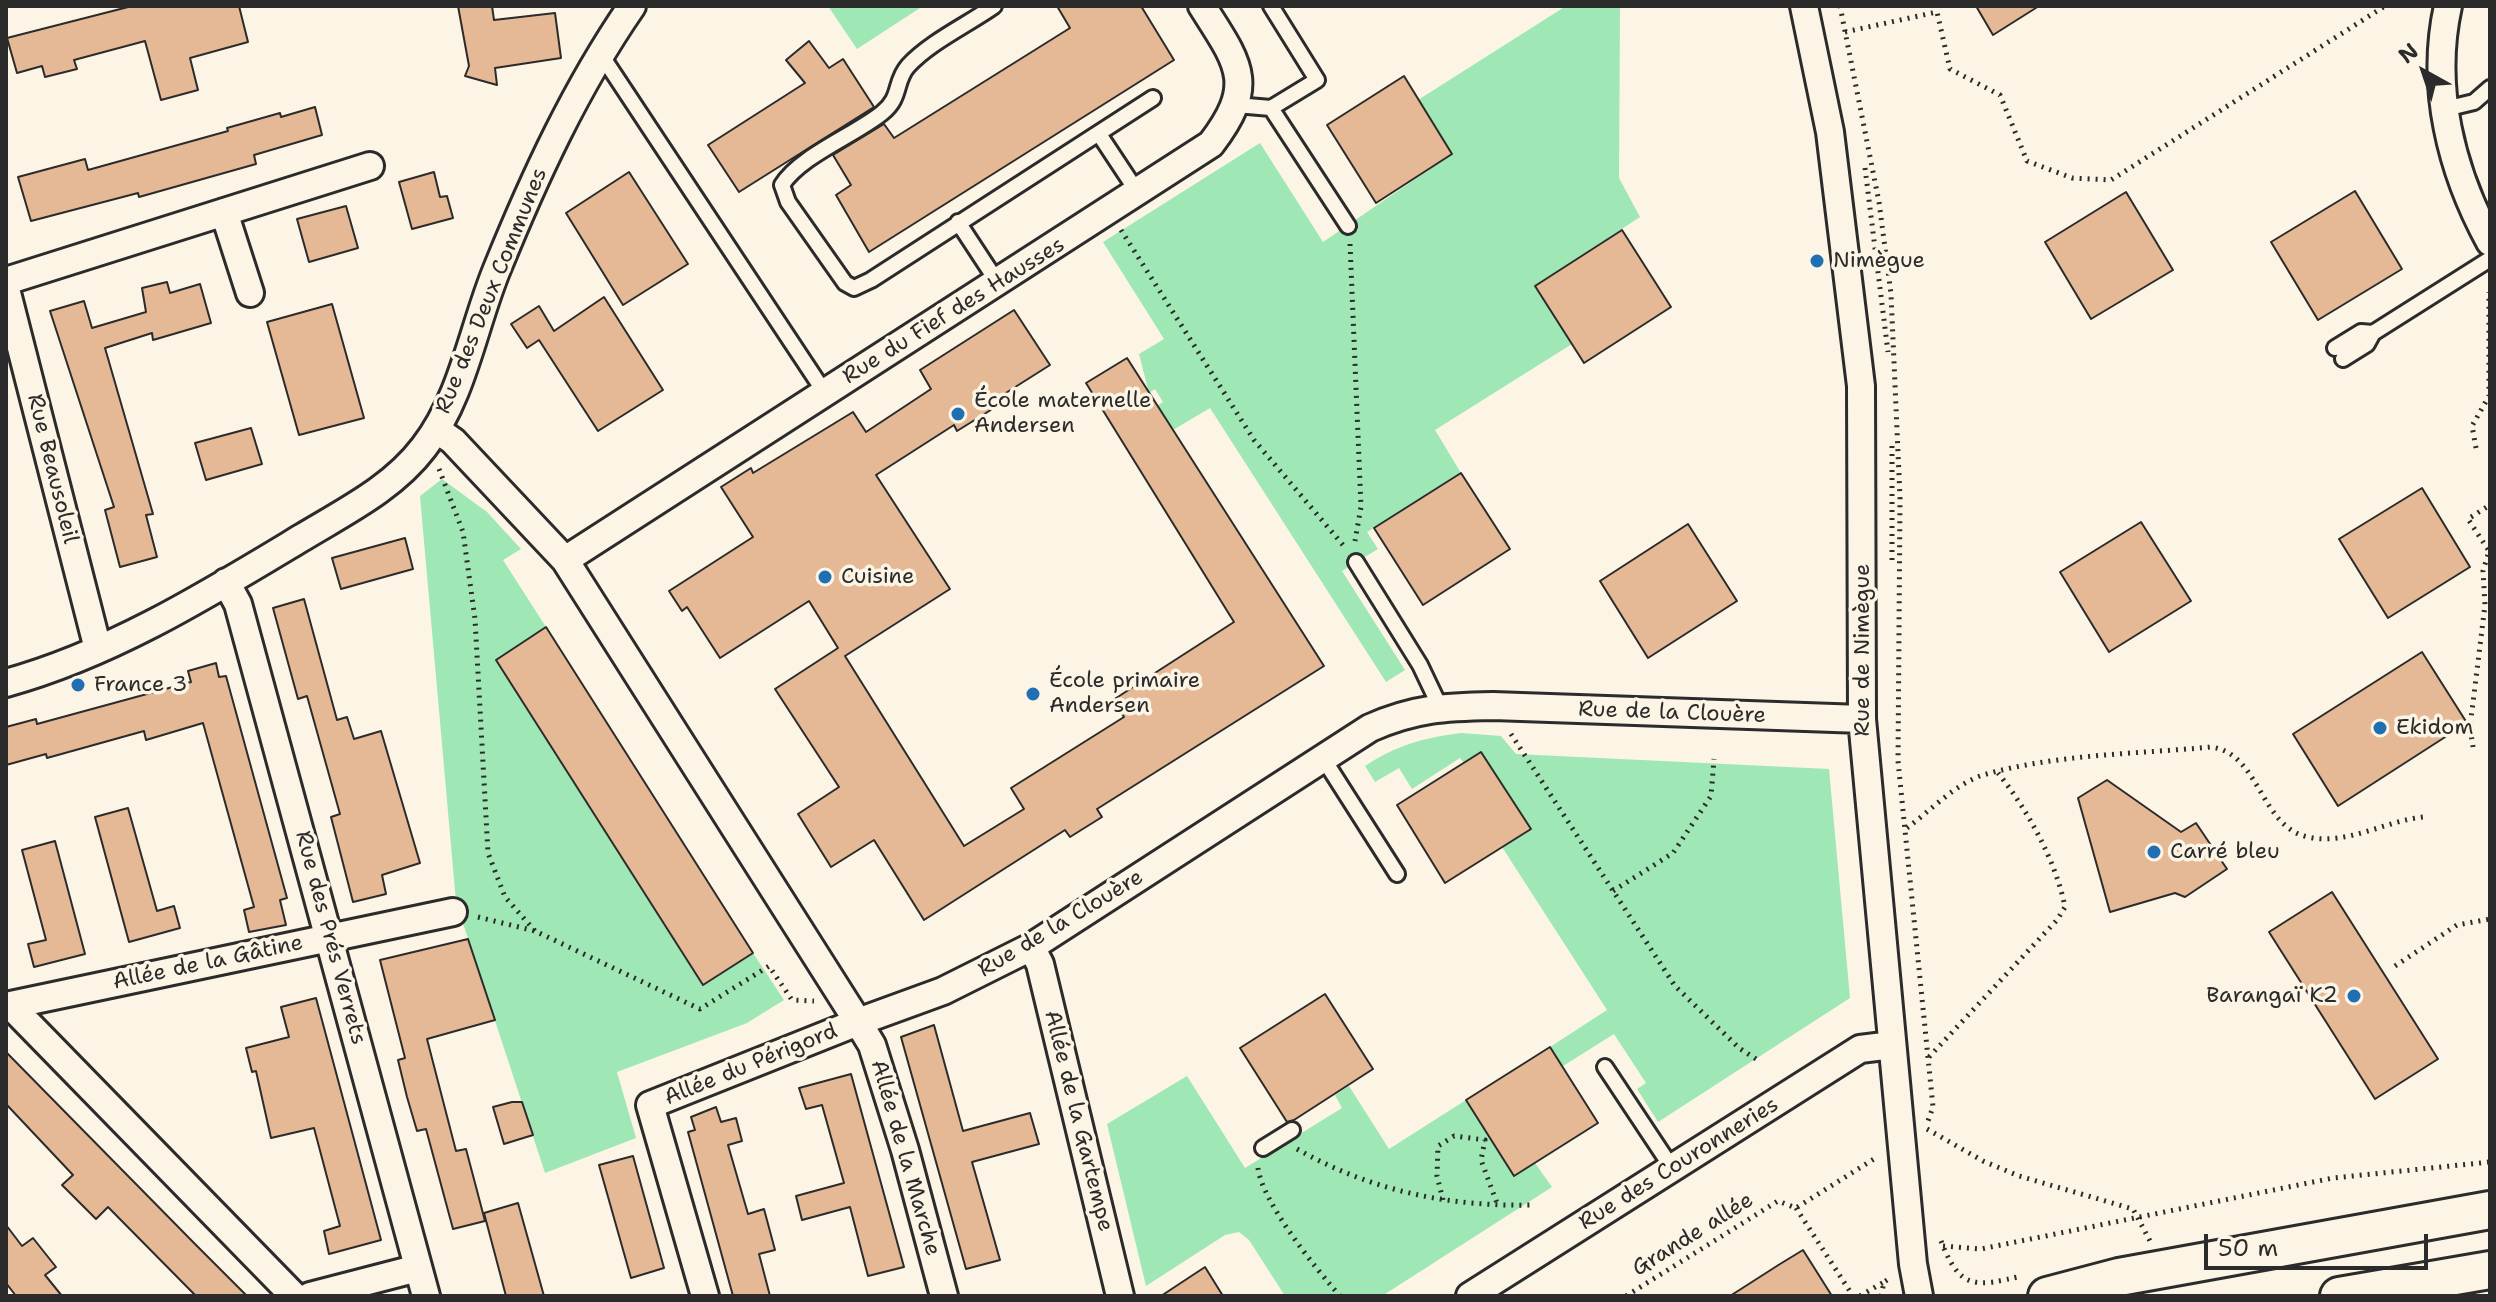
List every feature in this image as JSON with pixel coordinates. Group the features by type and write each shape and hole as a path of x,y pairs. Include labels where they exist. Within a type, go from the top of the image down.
{"main road":[{"path":"2047,1296 2119,1277 2490,1210"},
{"path":"2339,1296 2490,1270"}],"street":[{"name":"Rue des Deux Communes","path":"6,683 40,673 98,649 226,582 381,490 424,448 444,435 448,408 496,271 549,148 632,6"},
{"path":"1202,6 1234,58 1239,76 1236,105"},
{"name":"Rue de Nimègue","path":"1804,6 1841,207 1861,386 1862,719 1901,1143 1919,1296"},
{"path":"2448,6 2442,43 2445,109 2461,181 2490,242"},
{"name":"Rue du Fief des Hausses","path":"565,560 1110,212 1211,144 1236,105"},
{"path":"6,281 370,166"},
{"path":"224,212 250,293"},
{"name":"Rue Beausoleil","path":"6,289 98,649"},
{"path":"444,435 565,560 858,1022"},
{"name":"Rue des Prés Verrets","path":"226,582 238,604 426,1296"},
{"name":"Rue de la Clouère","path":"858,1022 943,991 1031,947 1370,728 1406,712 1440,707 1493,706 1862,719"},
{"name":"Allée de la Gâtine","path":"8,1005 453,912"},
{"name":"Allée de la Gartempe","path":"1031,947 1040,964 1072,1087 1120,1296"},
{"name":"Allée de la Gâtine","path":"8,1005 294,1296"},
{"name":"Allée du Périgord","path":"705,1296 650,1105 858,1022"},
{"name":"Allée de la Marche","path":"858,1022 872,1045 905,1150 944,1296"},
{"name":"Rue des Couronneries","path":"1470,1296 1860,1049 1892,1045"},
{"path":"310,1296 418,1268"}],"lane":[{"path":"994,6 916,58 901,76 898,96 883,112 801,167 782,185 788,202 830,266 854,288 1153,98"},
{"path":"1236,105 1271,108 1317,80 1271,6"},
{"path":"602,56 825,393"},
{"path":"2445,109 2474,102 2490,88"},
{"path":"1271,108 1348,226"},
{"path":"1099,134 1138,193"},
{"path":"958,222 998,283"},
{"path":"2339,354 2361,332 2373,333 2490,259"},
{"path":"1356,562 1420,665 1440,707"},
{"path":"1323,758 1397,874"},
{"path":"1605,1067 1672,1168"},
{"path":"1263,1148 1285,1134"}],"path":[{"path":"1812,40 1936,9 1950,69 2000,95 2027,161 2072,178 2111,180 2385,6"},
{"path":"1110,212 1254,440 1349,552 1357,535 1361,507 1354,295 1348,226"},
{"path":"2476,448 2472,426 2489,396 2489,292"},
{"path":"444,435 437,466 463,532 475,619 488,853 505,897 535,931"},
{"path":"2473,747 2470,727 2485,605 2483,571 2489,551 2468,519 2490,505"},
{"path":"1493,706 1675,986 1739,1048 1759,1061"},
{"path":"1998,773 2028,818 2062,890 2065,907 2047,931 1928,1058 1906,829 1964,785 1998,773 2063,760 2211,747 2228,749 2283,824 2304,837 2335,837 2424,817"},
{"path":"1613,891 1673,853 1711,796 1714,759"},
{"path":"453,912 535,931 700,1009 769,966 792,1000 815,1001"},
{"path":"2395,966 2457,925 2490,919"},
{"name":"Grande allée","path":"1626,1296 1778,1201 1796,1208 1926,1129 1983,1161 2133,1209 2137,1216"},
{"path":"1285,1134 1363,1181 1443,1200 1498,1206 1534,1205"},
{"path":"1443,1200 1435,1159 1438,1146 1454,1136 1485,1140 1481,1160 1498,1206"},
{"path":"1263,1148 1257,1161 1265,1190 1312,1263 1340,1296"},
{"path":"1943,1246 1981,1249 2333,1178 2455,1168 2490,1162"},
{"path":"2455,1168 2456,1178"},
{"path":"1796,1208 1853,1296"},
{"path":"2137,1216 2152,1246"},
{"path":"1860,1296 1884,1282"}],"green space":[{"path":"828,6 923,6 857,49"},
{"path":"1566,6 1620,6 1619,178 1640,217 1535,286 1572,344 1435,430 1461,473 1367,532 1378,549 1342,571 1405,670 1386,682 1210,408 1173,430 1157,406 1163,402 1155,389 1149,393 1139,354 1164,339 1103,242 1260,143 1323,242 1452,154 1418,100"},
{"path":"442,479 487,512 521,549 503,560 546,627 496,660 702,985 753,953 784,1000 747,1023 617,1072 636,1138 545,1173 456,902 420,496"},
{"path":"1461,733 1501,736 1516,754 1829,769 1850,998 1658,1122 1637,1089 1646,1083 1614,1034 1563,1066 1550,1047 1607,1010 1502,847 1531,829 1481,752 1464,763 1460,758 1412,789 1399,768 1375,782 1365,766 1411,744"},
{"path":"1187,1076 1245,1168 1342,1108 1335,1095 1349,1086 1389,1149 1466,1100 1514,1176 1535,1163 1552,1187 1382,1296 1285,1296 1249,1240 1239,1232 1225,1235 1146,1286 1107,1124"}],"building":[{"path":"132,6 239,6 248,42 190,58 198,90 161,100 145,41 74,60 77,69 45,77 42,66 17,73 7,38"},
{"path":"458,6 492,6 494,20 555,13 561,58 495,68 497,85 465,76 469,66"},
{"path":"1057,6 1141,6 1174,60 869,252 836,195 851,185 833,155 884,124 894,138 1070,28"},
{"path":"1976,6 2039,6 1993,35"},
{"path":"809,41 829,68 843,59 874,107 739,192 708,145 805,83 786,60"},
{"path":"1404,76 1452,154 1376,203 1327,125"},
{"path":"315,107 322,135 254,155 256,164 139,197 138,193 31,221 18,177 85,159 88,170 228,131 227,128 280,113 281,117"},
{"path":"434,172 440,197 447,196 453,218 412,229 399,182"},
{"path":"629,172 688,264 623,305 566,213"},
{"path":"2355,191 2402,269 2318,320 2271,242"},
{"path":"2126,192 2173,270 2091,319 2045,242"},
{"path":"346,206 358,248 309,262 297,219"},
{"path":"1622,230 1671,307 1584,363 1535,286"},
{"path":"167,282 170,293 200,284 211,323 153,340 152,333 105,348 153,514 146,515 157,557 120,567 105,510 114,507 50,311 84,301 92,328 146,312 142,288"},
{"path":"604,297 663,390 598,431 539,340 527,348 511,324 539,306 554,331"},
{"path":"332,304 364,418 299,435 267,322"},
{"path":"1014,310 1050,365 990,403 994,408 957,431 954,425 876,475 950,589 845,656 964,846 1024,809 1011,788 1124,717 1113,700 1234,622 1086,383 1127,358 1324,666 1097,809 1102,817 1070,837 1065,830 924,920 874,840 831,867 798,814 839,787 775,689 838,648 809,601 720,658 687,607 682,611 669,591 753,537 721,487 751,468 753,473 853,412 866,432 931,389 920,370"},
{"path":"251,428 262,464 206,480 195,443"},
{"path":"1461,473 1510,549 1423,605 1374,528"},
{"path":"2422,488 2470,567 2388,618 2339,539"},
{"path":"2141,522 2191,601 2109,652 2060,572"},
{"path":"1688,524 1737,601 1648,658 1600,581"},
{"path":"405,538 413,569 341,589 332,558"},
{"path":"304,599 337,720 347,717 354,739 381,731 420,863 382,875 386,894 353,902 331,817 340,814 307,696 298,699 273,608"},
{"path":"546,627 753,953 703,985 496,660"},
{"name":"Ekidom","path":"2422,652 2467,723 2338,806 2293,734"},
{"path":"216,663 219,677 226,676 287,898 280,900 286,925 249,932 244,910 254,907 203,723 146,740 144,731 47,758 46,754 6,765 6,727 36,719 37,724 191,682 188,671"},
{"path":"1481,752 1531,829 1445,883 1397,805"},
{"name":"Carré bleu","path":"2107,780 2181,832 2196,823 2227,869 2185,897 2175,893 2110,912 2078,798"},
{"path":"128,808 157,911 174,906 180,928 129,942 95,817"},
{"path":"55,841 85,954 34,967 28,944 46,940 22,850"},
{"name":"Barangaï K2","path":"2332,892 2438,1059 2375,1099 2269,932"},
{"path":"468,939 495,1020 427,1039 456,1151 466,1149 485,1221 453,1229 426,1129 417,1131 407,1097 398,1060 405,1058 380,960"},
{"path":"1325,994 1373,1069 1287,1122 1240,1048"},
{"path":"316,998 381,1240 329,1254 324,1231 340,1226 314,1128 271,1138 256,1071 252,1072 246,1048 289,1037 281,1007"},
{"path":"934,1025 963,1131 1030,1113 1039,1144 972,1162 1000,1260 966,1269 901,1037"},
{"path":"1550,1047 1598,1123 1514,1176 1466,1100"},
{"path":"6,1052 247,1296 196,1296 108,1207 96,1219 62,1185 73,1175 6,1104"},
{"path":"851,1074 904,1267 868,1276 850,1207 802,1220 796,1196 844,1183 822,1105 806,1109 799,1088"},
{"path":"522,1102 533,1135 504,1144 493,1107"},
{"path":"716,1107 721,1122 736,1118 742,1141 728,1145 748,1214 764,1209 775,1250 759,1254 770,1296 733,1296 688,1132 695,1130 691,1117"},
{"path":"633,1156 664,1268 631,1278 599,1165"},
{"path":"518,1203 544,1296 506,1296 484,1213"},
{"path":"6,1225 22,1246 33,1238 56,1267 45,1275 62,1296 16,1296 6,1283"},
{"path":"1803,1250 1832,1296 1730,1296 1780,1264"},
{"path":"1205,1267 1223,1296 1161,1296"}],"place":[{"name":"Nimègue","path":"1817,261"},
{"name":"École maternelle Andersen","path":"958,414"},
{"name":"Cuisine","path":"825,577"},
{"name":"France 3","path":"78,685"},
{"name":"École primaire Andersen","path":"1033,694"},
{"name":"Ekidom","path":"2380,728"},
{"name":"Carré bleu","path":"2154,852"},
{"name":"Barangaï K2","path":"2354,996"}]}
